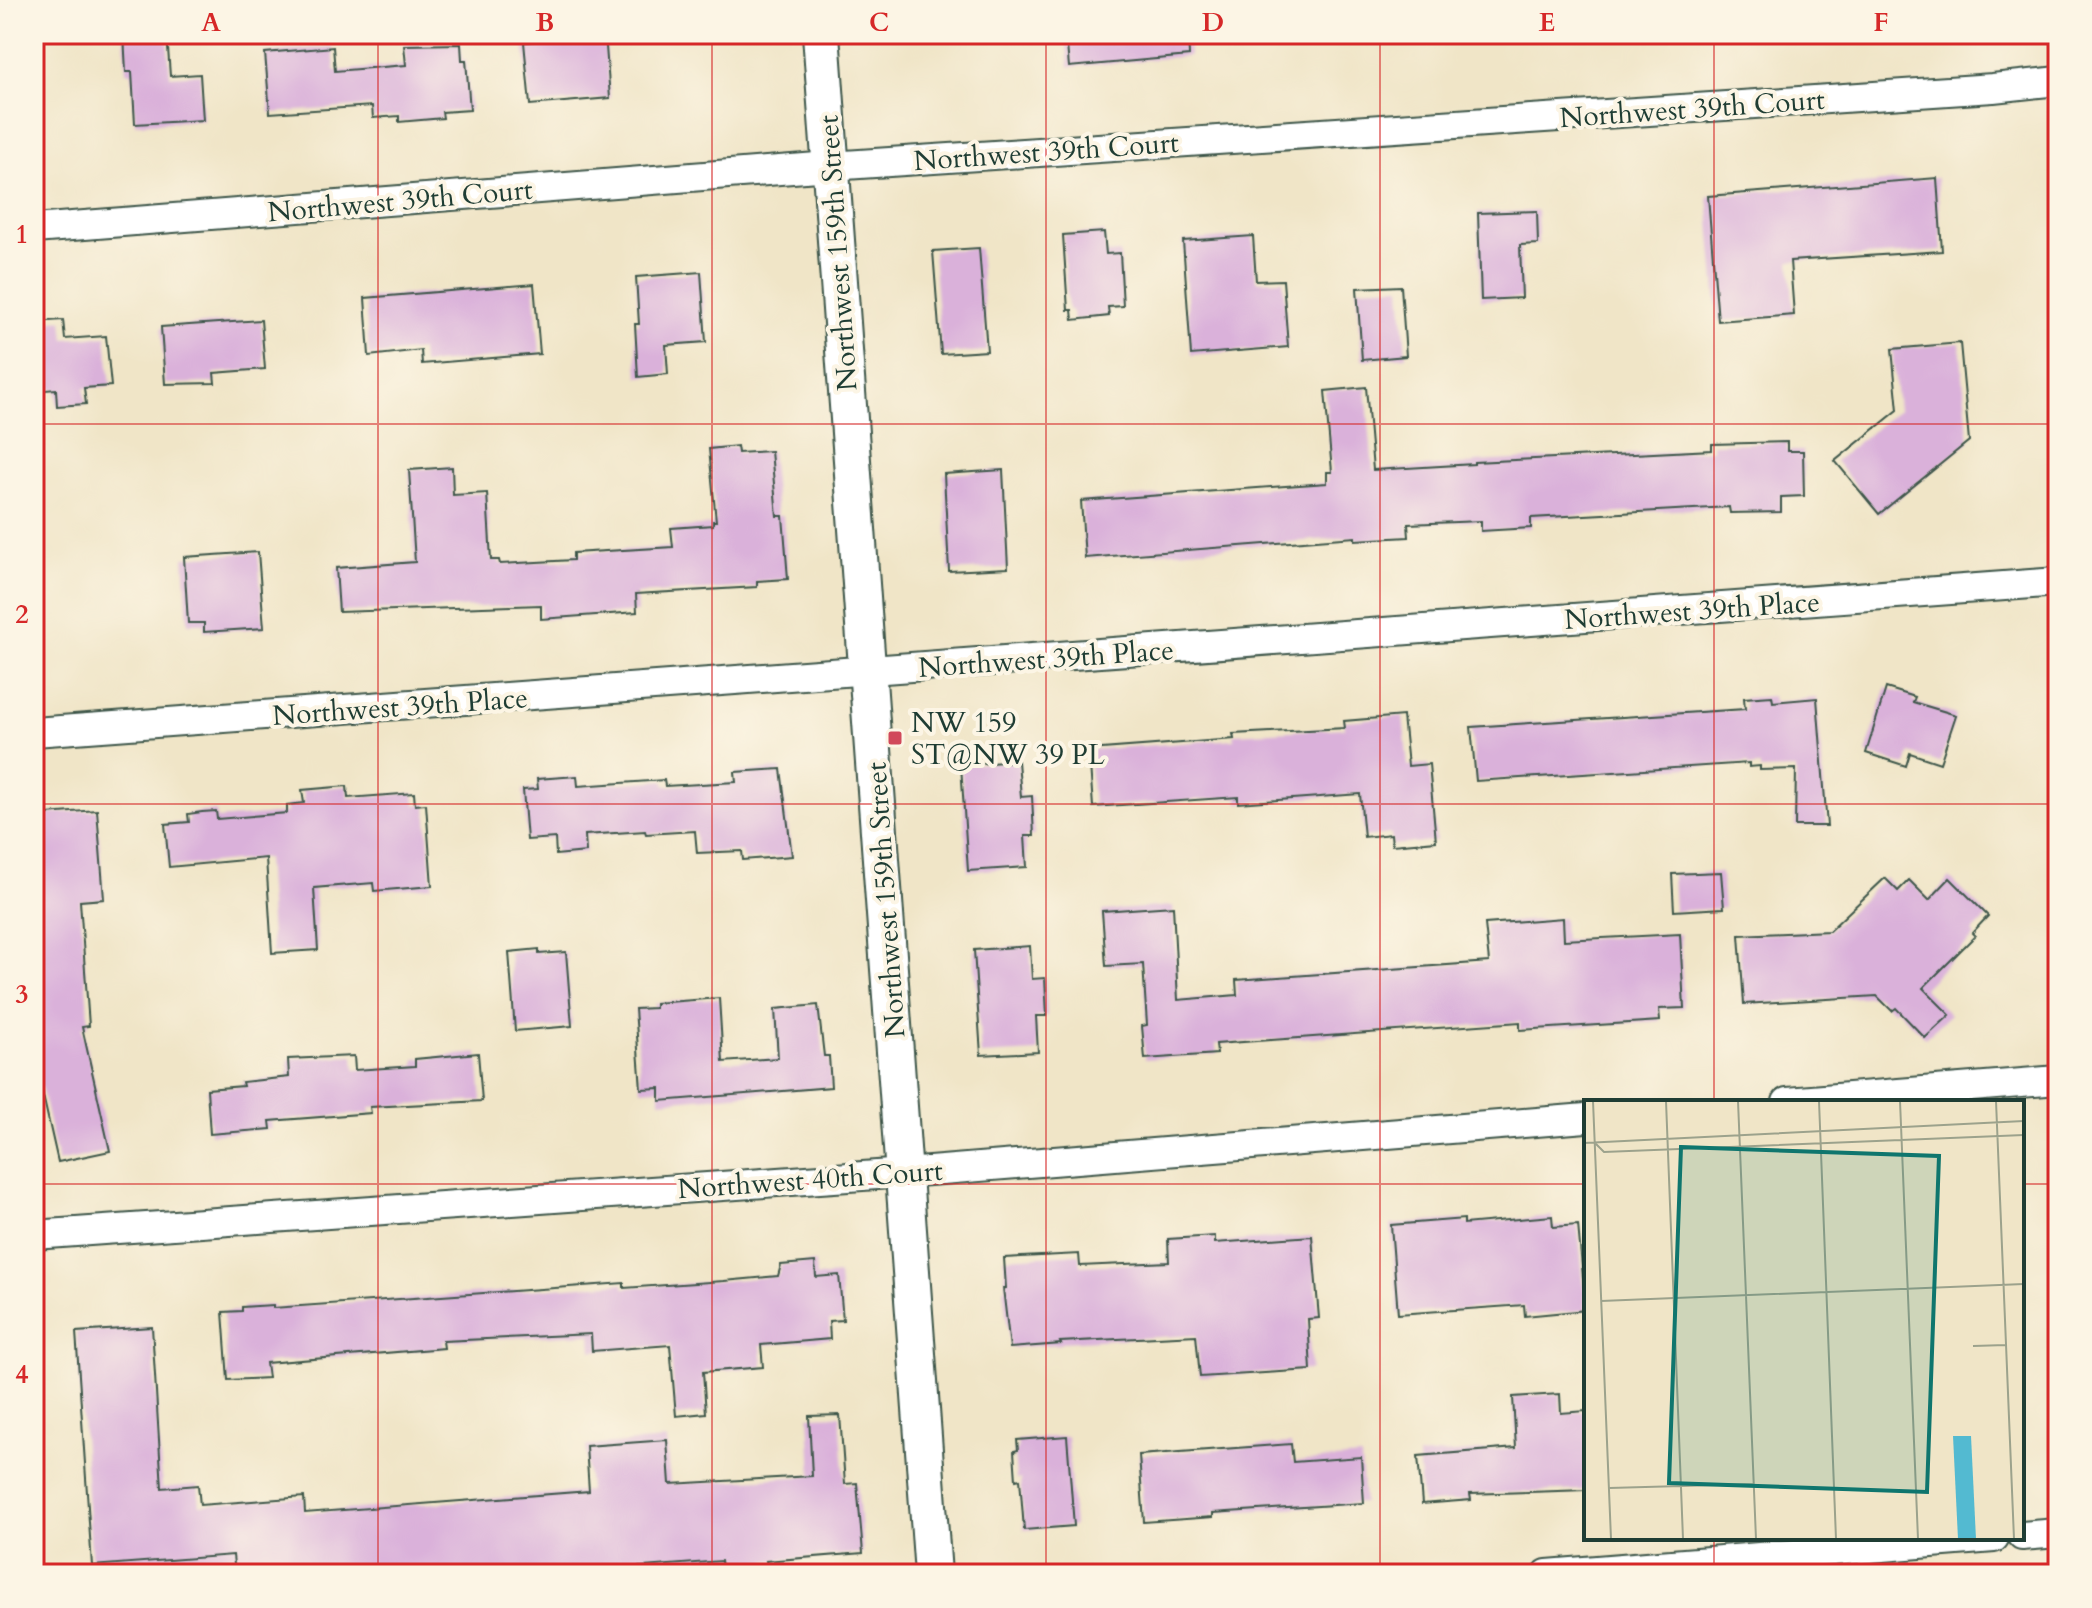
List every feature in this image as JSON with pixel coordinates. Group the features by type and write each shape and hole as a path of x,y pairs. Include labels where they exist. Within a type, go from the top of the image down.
{"street":[{"name":"Northwest 159th Street","path":"821,34 933,1574"},
{"name":"Northwest 39th Court","path":"34,229 830,166 2058,81"},
{"name":"Northwest 39th Place","path":"34,732 2058,582"},
{"path":"1812,1100 2058,1080"},
{"name":"Northwest 40th Court","path":"34,1235 905,1173 1584,1118"},
{"path":"2024,1536 2058,1533"},
{"path":"1547,1574 1969,1540"}],"building":[{"path":"124,34 167,34 170,76 200,74 203,120 135,124 132,72 126,72"},
{"path":"573,34 605,34 610,98 530,105 524,42 573,37"},
{"path":"1066,34 1188,34 1189,56 1069,67"},
{"path":"461,44 462,60 466,60 470,110 442,112 443,118 399,122 399,116 373,118 372,106 270,113 265,53 333,47 335,71 406,65 404,45"},
{"path":"1937,178 1942,251 1790,261 1794,315 1718,321 1708,196"},
{"path":"1537,211 1538,244 1520,245 1522,298 1481,300 1478,213"},
{"path":"1104,232 1106,254 1120,253 1123,306 1108,307 1109,316 1073,320 1072,310 1068,310 1063,235"},
{"path":"1253,236 1256,281 1283,280 1288,347 1191,355 1183,241"},
{"path":"979,248 987,351 941,354 933,251"},
{"path":"701,272 706,342 666,345 668,374 638,377 636,277"},
{"path":"534,284 540,354 422,364 421,350 369,356 365,298"},
{"path":"1401,286 1406,356 1362,360 1357,288"},
{"path":"63,320 65,339 106,336 111,386 84,388 86,404 57,406 56,389 34,391 34,322"},
{"path":"261,320 265,369 214,373 215,383 165,384 161,327"},
{"path":"1960,343 1969,441 1879,514 1835,461 1898,410 1892,349"},
{"path":"1366,387 1373,470 1712,450 1712,444 1787,442 1787,451 1803,451 1804,496 1781,497 1781,512 1730,513 1729,507 1531,518 1531,528 1481,531 1481,521 1408,524 1409,537 1355,540 1355,537 1085,558 1081,501 1327,483 1327,472 1332,472 1325,391"},
{"path":"737,446 738,453 771,451 777,516 783,516 788,579 757,581 757,587 636,594 637,612 541,619 541,605 339,612 336,568 415,562 409,470 452,467 453,495 487,493 491,560 499,560 500,564 573,560 573,553 673,547 671,528 713,525 716,521 709,449"},
{"path":"1003,470 1008,568 949,571 944,474"},
{"path":"258,552 264,628 204,632 204,623 188,623 184,557"},
{"path":"1886,688 1915,697 1913,702 1956,715 1940,763 1910,753 1906,766 1866,753"},
{"path":"1772,696 1773,702 1817,698 1827,826 1795,826 1796,769 1760,770 1760,766 1749,767 1749,763 1476,781 1471,727 1745,709 1744,698"},
{"path":"1403,716 1408,766 1429,764 1436,841 1392,845 1391,834 1364,837 1360,794 1238,803 1238,797 1093,807 1089,750 1234,739 1233,734 1345,728 1344,721"},
{"path":"1018,761 1021,797 1032,796 1034,836 1025,836 1027,867 968,871 961,765"},
{"path":"781,769 792,856 743,860 742,851 697,853 695,831 585,835 586,852 556,855 555,838 527,840 523,790 538,789 537,779 577,776 578,786 664,780 665,786 736,782 735,772"},
{"path":"347,786 348,798 414,793 415,805 426,804 432,886 374,891 373,883 314,888 318,950 272,953 266,858 169,867 165,824 189,822 188,814 202,812 216,811 217,819 287,813 287,805 304,803 302,790"},
{"path":"97,810 104,899 80,901 89,1026 82,1027 110,1151 58,1162 37,1069 34,1028 34,815"},
{"path":"1721,872 1724,908 1674,911 1672,874"},
{"path":"1885,878 1898,891 1909,880 1929,900 1950,878 1988,916 1972,933 1975,936 1923,988 1950,1015 1925,1038 1896,1008 1892,1011 1877,996 1744,1004 1739,935 1829,931"},
{"path":"1173,906 1178,1000 1237,995 1236,980 1489,962 1485,924 1563,918 1564,940 1680,934 1684,1008 1659,1009 1660,1021 1520,1030 1520,1022 1216,1044 1217,1054 1145,1059 1142,1026 1147,1025 1143,964 1106,966 1102,911"},
{"path":"1030,946 1032,979 1045,978 1047,1016 1036,1016 1038,1052 981,1055 974,950"},
{"path":"539,949 539,954 566,952 572,1026 515,1031 509,952"},
{"path":"719,998 723,1062 778,1058 775,1009 818,1005 824,1056 829,1056 831,1087 660,1101 660,1088 641,1089 635,1009 655,1008 655,1003"},
{"path":"478,1053 482,1101 370,1107 371,1113 270,1121 271,1129 210,1134 207,1089 289,1077 288,1059 354,1056 355,1070 415,1066 415,1059"},
{"path":"1552,1216 1553,1227 1578,1225 1584,1310 1525,1316 1524,1305 1398,1314 1391,1225 1464,1219 1464,1224"},
{"path":"1215,1236 1215,1243 1312,1236 1319,1318 1308,1319 1311,1370 1200,1377 1196,1335 1060,1342 1010,1348 1003,1288 1006,1288 1004,1258 1079,1254 1080,1266 1169,1262 1168,1239"},
{"path":"815,1262 816,1277 839,1275 843,1320 829,1321 830,1339 761,1345 763,1367 703,1372 706,1413 676,1416 670,1345 592,1351 591,1334 443,1341 444,1348 266,1363 268,1378 228,1380 223,1312 242,1311 242,1307 273,1305 273,1308 624,1283 624,1288 724,1281 778,1276 781,1265"},
{"path":"152,1327 162,1488 198,1485 200,1505 304,1497 305,1513 589,1491 586,1446 667,1440 670,1484 812,1476 809,1416 840,1415 845,1484 857,1483 863,1553 766,1561 767,1566 722,1568 721,1561 551,1574 522,1574 522,1568 449,1574 235,1574 233,1555 92,1566 76,1332"},
{"path":"1560,1394 1561,1413 1584,1411 1584,1490 1470,1494 1471,1500 1422,1504 1418,1456 1516,1448 1513,1397"},
{"path":"1067,1436 1074,1526 1024,1530 1020,1479 1016,1480 1014,1451 1018,1450 1017,1440"},
{"path":"1291,1444 1293,1462 1361,1457 1364,1503 1213,1513 1213,1517 1144,1522 1139,1455"}],"place":[{"name":"NW 159 ST@NW 39 PL","path":"895,738"}]}
